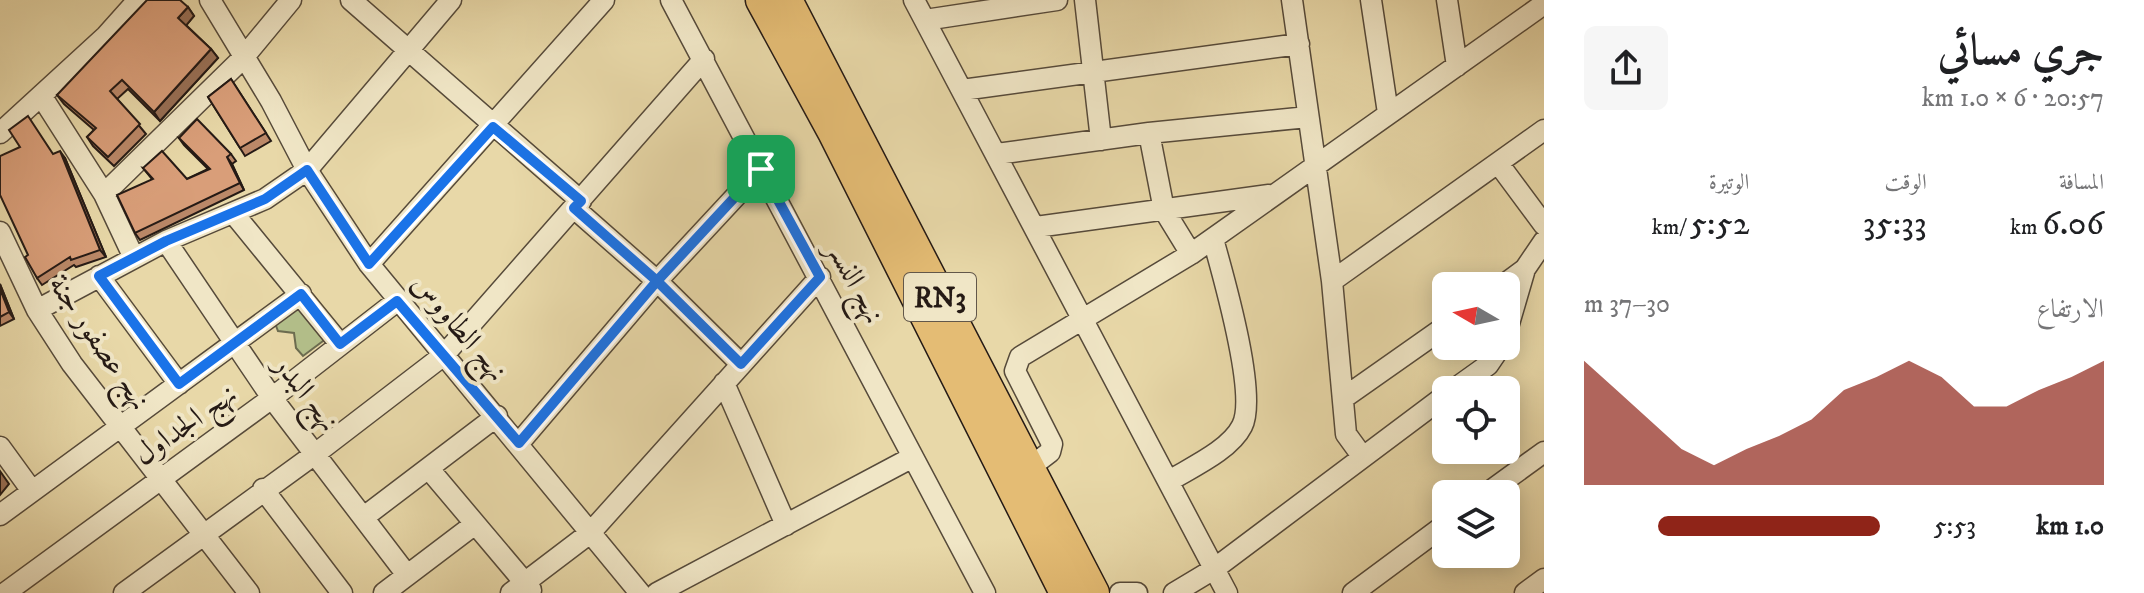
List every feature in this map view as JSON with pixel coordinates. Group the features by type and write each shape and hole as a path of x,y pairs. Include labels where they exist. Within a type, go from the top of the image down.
{"highway":[{"name":"RN3","path":"761,0 833,132 1065,593"},
{"name":"RN3","path":"787,0 1094,593"}],"street":[{"path":"0,133 42,97 138,0"},
{"name":"نهج الطاووس","path":"210,0 307,170 369,264 640,593"},
{"path":"104,194 243,58 291,0"},
{"path":"351,0 577,204 741,364"},
{"path":"37,310 166,241 234,214 284,188 307,170 451,0"},
{"path":"369,264 604,0"},
{"name":"نهج النسر","path":"671,0 820,277 979,591"},
{"path":"914,0 1227,593"},
{"path":"925,20 1057,0"},
{"path":"1085,0 1101,140"},
{"path":"1292,0 1313,165 1332,281 1345,397 1346,434 1332,478"},
{"path":"1371,0 1388,113"},
{"path":"1447,0 1457,66"},
{"path":"1029,468 1050,452 1052,444 1017,376 1017,361 1191,254 1457,66 1522,9 1544,4"},
{"path":"962,90 1299,44"},
{"path":"124,593 315,454 444,355 704,59"},
{"path":"42,97 104,194 134,258"},
{"path":"997,154 1149,133 1308,117"},
{"path":"1332,281 1544,130"},
{"path":"1149,133 1164,210 1191,254"},
{"path":"1498,163 1544,225"},
{"path":"519,443 657,281 761,169"},
{"path":"1036,227 1273,195"},
{"path":"234,214 340,344"},
{"name":"نهج عصفور جنة","path":"0,232 37,310 72,364 249,593"},
{"path":"1169,481 1224,445 1242,427 1246,413 1237,341 1213,239"},
{"name":"نهج البدر","path":"166,241 272,398 407,575"},
{"path":"1520,286 1525,269 1544,241"},
{"path":"1520,273 1525,269"},
{"path":"99,276 179,384"},
{"path":"429,469 523,589 590,533 820,277"},
{"path":"0,515 301,294"},
{"name":"نهج الجداول","path":"5,593 272,398 397,301"},
{"path":"1345,397 1432,336"},
{"path":"1473,376 1491,360"},
{"path":"724,383 786,525"},
{"path":"1174,593 1214,569 1432,405"},
{"path":"364,517 497,416"},
{"path":"1346,434 1362,456"},
{"path":"0,447 32,491"},
{"path":"1505,480 1544,452"},
{"path":"657,593 913,457"},
{"path":"263,489 342,593"},
{"path":"384,593 475,524"},
{"path":"1353,593 1432,534"},
{"path":"1525,593 1544,579"},
{"path":"1120,593 1137,593"}],"green space":[{"path":"301,302 327,338 303,356 296,348 294,333 278,331 275,323"}],"building":[{"path":"147,0 180,0 188,7 178,18 211,49 154,112 122,80 110,91 140,124 108,157 87,137 96,128 57,95"},
{"path":"231,79 266,133 240,148 208,97"},
{"path":"28,116 53,154 60,151 100,250 71,260 70,257 37,278 25,257 28,255 0,195 0,156 20,147 9,130"},
{"path":"197,119 231,154 227,157 240,183 135,233 117,195 153,179 143,168 162,151 187,179 210,169 179,138"},
{"path":"0,289 9,312 0,317"}],"route":[{"path":"761,169 657,281 574,208 581,201 493,127 369,264 307,170 265,199 166,241 99,276 179,384 301,294 340,344 397,301 519,443 657,281 741,364 820,277 761,169"}]}
